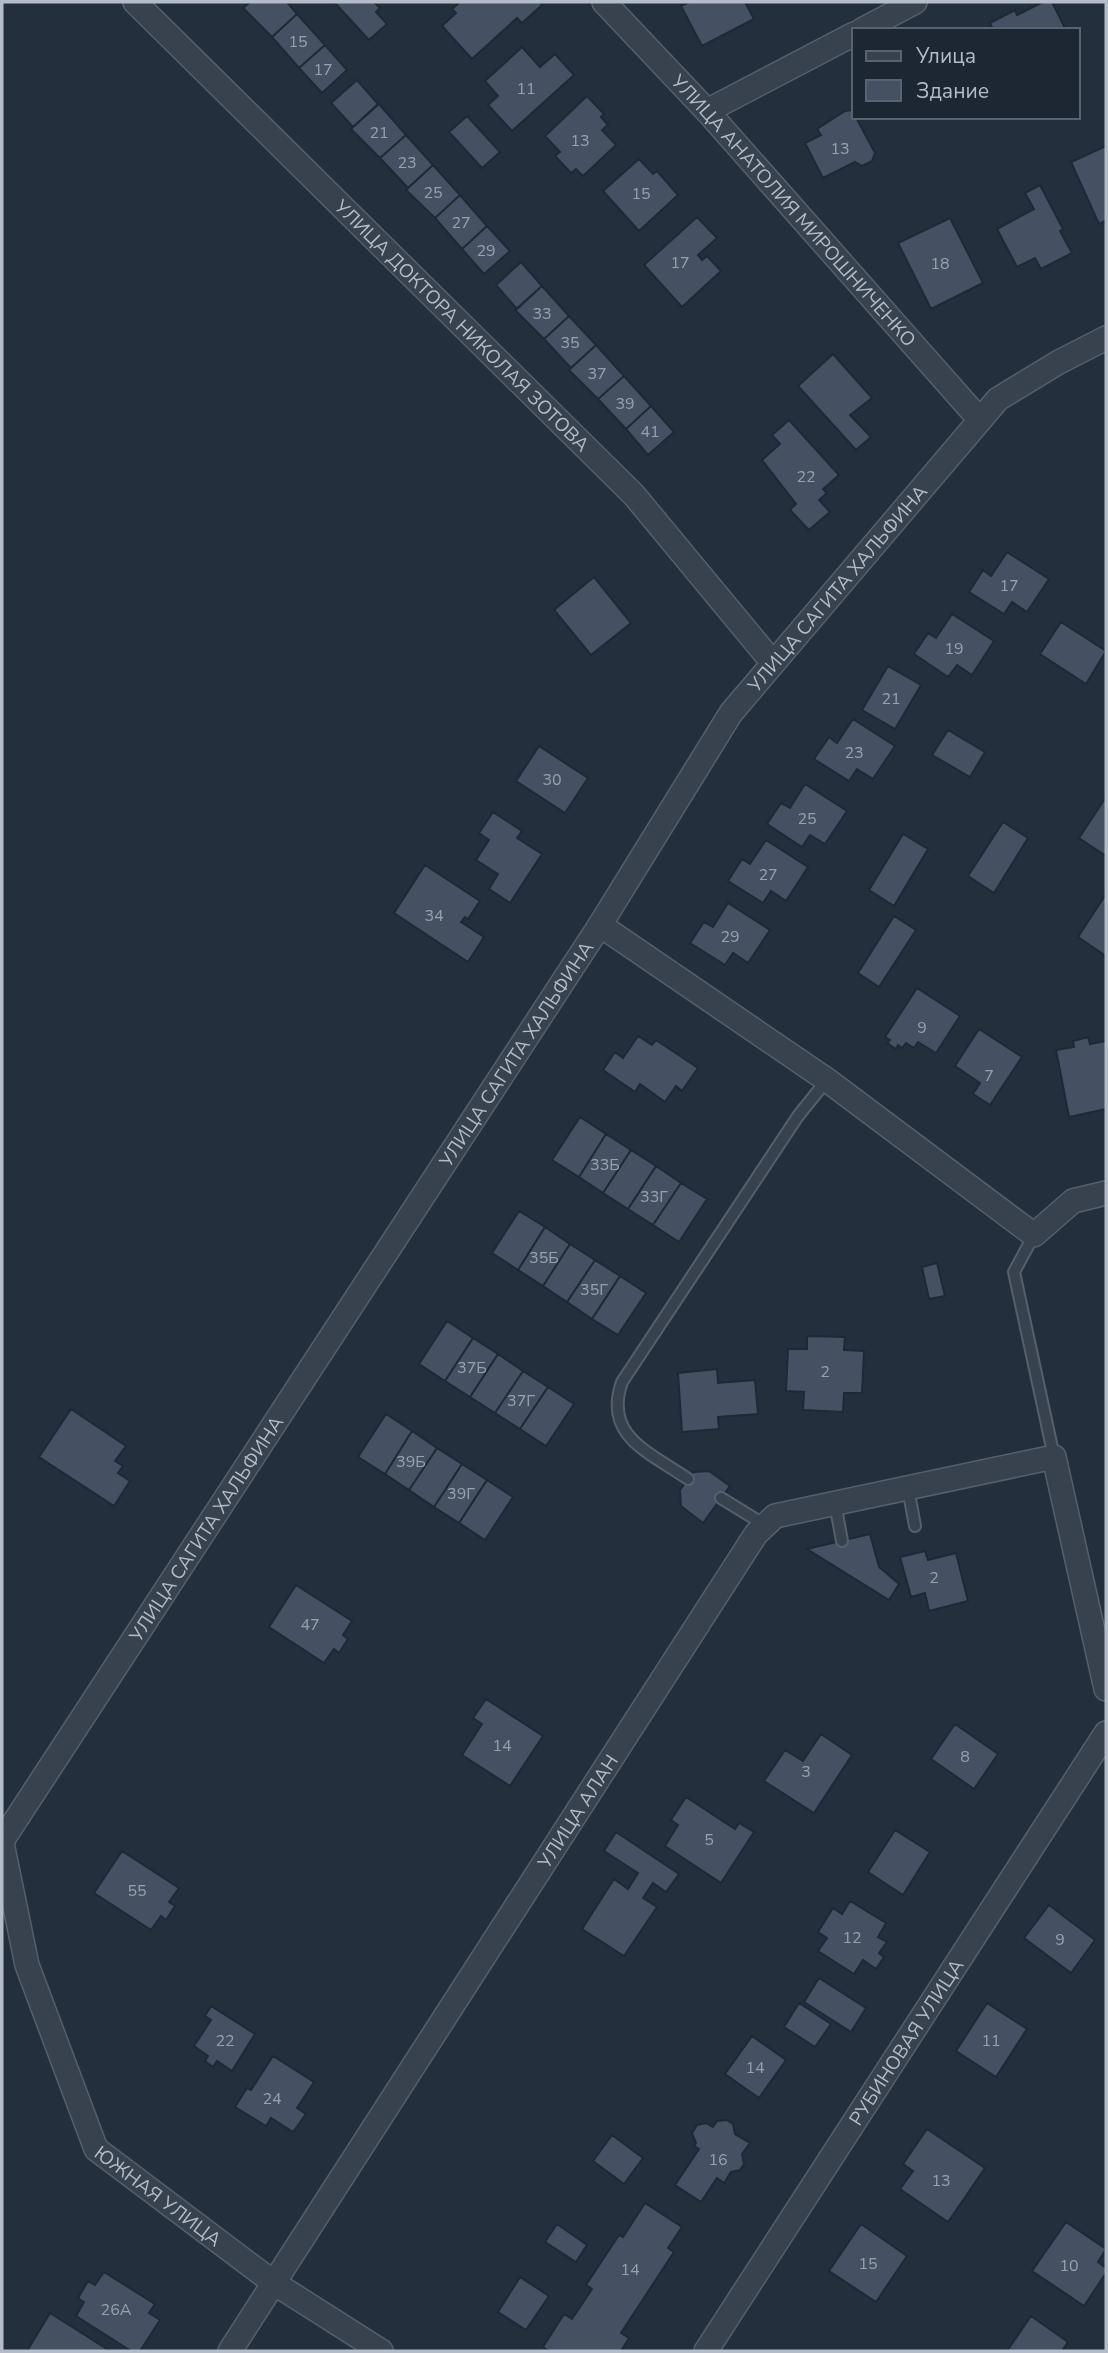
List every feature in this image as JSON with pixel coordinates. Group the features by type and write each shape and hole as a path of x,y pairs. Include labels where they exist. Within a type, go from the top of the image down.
{"street":[{"name":"УЛИЦА ДОКТОРА НИКОЛАЯ ЗОТОВА","path":"135,2 634,495 773,663"},
{"name":"УЛИЦА АНАТОЛИЯ МИРОШНИЧЕНКО","path":"604,2 708,111 980,420"},
{"path":"866,28 915,2"},
{"path":"708,111 852,35"},
{"name":"УЛИЦА САГИТА ХАЛЬФИНА","path":"2,1842 600,925 731,713 998,399 1059,362 1106,338"},
{"path":"600,925 827,1080 1034,1235 1073,1201 1106,1193"},
{"path":"1054,1457 1106,1689"},
{"name":"УЛИЦА АЛАН","path":"230,2351 756,1534 775,1516 1054,1457"},
{"name":"РУБИНОВАЯ УЛИЦА","path":"706,2351 1106,1733"},
{"name":"ЮЖНАЯ УЛИЦА","path":"2,1842 27,1965 96,2149 274,2283 381,2351"}],"lane":[{"path":"688,1479 628,1436 619,1425 615,1411 622,1382 798,1116 827,1080"},
{"path":"1034,1235 1014,1272 1054,1457"},
{"path":"908,1488 915,1525"},
{"path":"721,1497 765,1525"},
{"path":"835,1503 842,1541"}],"building":[{"path":"250,2 287,2 297,14 272,37 243,8"},
{"path":"334,2 374,2 380,8 376,12 387,24 369,40"},
{"path":"460,2 540,2 542,5 522,23 517,18 472,59 442,26 456,13 452,9"},
{"path":"689,2 745,2 754,19 702,46 681,6"},
{"path":"1043,2 1052,2 1065,28 992,28 990,23 1015,10 1017,15"},
{"path":"297,14 325,45 299,68 272,37"},
{"path":"325,45 347,70 322,93 299,68"},
{"path":"522,47 540,67 555,54 574,75 512,131 488,105 498,96 485,81"},
{"path":"357,80 378,104 353,127 331,103"},
{"path":"587,96 604,114 601,117 608,125 602,130 616,145 583,176 576,169 571,173 555,156 560,152 545,136"},
{"path":"379,104 406,135 380,158 351,129"},
{"path":"852,110 852,119 857,119 875,153 872,161 862,166 855,162 823,178 805,143 821,135 817,129 845,111"},
{"path":"467,116 500,152 482,168 449,132"},
{"path":"406,135 433,165 408,188 380,158"},
{"path":"1106,146 1106,220 1099,224 1071,162"},
{"path":"639,159 653,174 657,171 678,195 639,231 603,191"},
{"path":"433,165 460,195 435,218 406,190"},
{"path":"1040,185 1072,253 1041,269 1035,258 1017,267 997,229 1034,209 1025,193"},
{"path":"460,195 487,226 462,249 435,218"},
{"path":"697,217 717,238 698,255 702,260 707,256 721,271 682,307 644,265"},
{"path":"950,218 983,283 931,309 898,243"},
{"path":"487,226 510,251 484,274 462,249"},
{"path":"521,262 542,286 517,309 496,285"},
{"path":"542,286 569,316 544,339 515,310"},
{"path":"569,316 596,345 571,368 544,339"},
{"path":"596,345 624,376 598,399 569,370"},
{"path":"833,354 872,398 850,415 871,437 856,450 798,386"},
{"path":"624,376 651,406 626,429 598,399"},
{"path":"651,406 674,432 648,455 626,429"},
{"path":"789,420 839,475 823,489 827,493 819,500 830,512 809,530 790,510 796,504 762,460 780,444 772,435"},
{"path":"1007,552 1049,579 1027,612 1012,602 1004,614 969,592 983,570 991,576"},
{"path":"594,577 631,623 591,655 554,610"},
{"path":"952,614 994,641 972,675 957,665 948,677 914,654 928,633 936,638"},
{"path":"1061,622 1106,651 1086,684 1040,654"},
{"path":"888,666 921,685 895,729 862,710"},
{"path":"853,719 895,746 873,779 857,769 849,781 814,759 829,737 837,743"},
{"path":"948,730 985,752 970,777 932,755"},
{"path":"539,746 588,778 565,813 516,781"},
{"path":"805,784 847,811 825,844 810,835 802,847 767,824 781,803 790,808"},
{"path":"1106,797 1106,856 1079,838"},
{"path":"493,812 522,831 517,838 542,854 510,903 489,889 498,874 476,860 489,840 479,833"},
{"path":"1003,822 1028,838 994,893 968,876"},
{"path":"903,834 928,849 894,906 869,890"},
{"path":"766,840 808,867 786,901 771,891 763,903 728,881 742,859 750,864"},
{"path":"425,865 480,901 468,919 465,917 461,922 484,937 468,962 394,913"},
{"path":"1106,894 1106,956 1078,937"},
{"path":"728,903 770,930 748,963 733,953 725,965 690,943 704,922 713,927"},
{"path":"894,916 916,930 879,987 858,973"},
{"path":"917,988 960,1016 936,1053 918,1042 914,1048 906,1043 902,1048 898,1045 896,1049 887,1043 890,1040 885,1037"},
{"path":"979,1029 1022,1057 990,1105 973,1094 980,1083 955,1066"},
{"path":"638,1036 652,1045 656,1040 698,1068 682,1091 676,1086 665,1102 640,1084 635,1092 603,1070 615,1052 623,1058"},
{"path":"1088,1037 1090,1044 1106,1041 1106,1109 1069,1117 1056,1050 1074,1047 1073,1041"},
{"path":"580,1117 606,1134 579,1177 552,1160"},
{"path":"606,1134 631,1150 603,1193 579,1177"},
{"path":"631,1150 656,1166 628,1209 603,1193"},
{"path":"656,1166 681,1183 653,1225 628,1209"},
{"path":"681,1183 707,1199 679,1242 653,1225"},
{"path":"519,1211 545,1227 518,1270 492,1253"},
{"path":"545,1227 570,1244 543,1286 518,1270"},
{"path":"570,1244 595,1260 567,1302 543,1286"},
{"path":"595,1260 620,1276 592,1319 567,1302"},
{"path":"937,1263 945,1296 929,1299 922,1267"},
{"path":"620,1276 646,1293 618,1335 592,1319"},
{"path":"447,1321 473,1338 445,1381 419,1364"},
{"path":"807,1336 845,1337 844,1350 864,1351 862,1393 844,1393 843,1412 803,1410 804,1392 786,1391 788,1349 807,1349"},
{"path":"473,1338 498,1354 470,1397 445,1381"},
{"path":"498,1354 523,1371 495,1413 470,1397"},
{"path":"717,1369 718,1383 755,1380 758,1414 718,1417 719,1429 682,1432 678,1373"},
{"path":"523,1371 548,1387 520,1429 495,1413"},
{"path":"548,1387 574,1404 546,1446 520,1429"},
{"path":"71,1409 126,1446 115,1461 123,1466 118,1473 130,1481 114,1506 39,1457"},
{"path":"386,1414 412,1431 385,1474 358,1457"},
{"path":"412,1431 437,1448 409,1490 385,1474"},
{"path":"437,1448 462,1464 434,1507 409,1490"},
{"path":"462,1464 487,1480 459,1523 434,1507"},
{"path":"709,1471 730,1486 703,1523 681,1506 680,1490 693,1472"},
{"path":"487,1480 513,1497 485,1540 459,1523"},
{"path":"870,1534 879,1567 899,1584 889,1600 807,1549"},
{"path":"925,1551 928,1560 956,1553 968,1601 929,1611 925,1593 911,1597 900,1557"},
{"path":"296,1585 352,1621 343,1635 348,1639 339,1653 334,1649 324,1663 269,1627"},
{"path":"486,1699 543,1736 510,1786 462,1755 482,1724 473,1718"},
{"path":"955,1724 998,1754 974,1789 931,1759"},
{"path":"821,1734 852,1755 814,1813 764,1781 785,1750 803,1761"},
{"path":"686,1797 735,1829 739,1823 754,1832 721,1883 665,1846 678,1825 671,1820"},
{"path":"895,1830 930,1852 903,1895 868,1872"},
{"path":"616,1832 679,1874 666,1892 653,1883 643,1898 657,1907 624,1956 582,1929 614,1879 628,1889 638,1873 604,1851"},
{"path":"122,1851 179,1888 169,1902 175,1906 166,1920 161,1916 151,1930 94,1893"},
{"path":"850,1901 886,1923 878,1937 887,1942 879,1953 884,1957 876,1969 863,1960 854,1974 818,1951 827,1938 818,1932 833,1908 842,1914"},
{"path":"1049,1905 1095,1940 1071,1973 1024,1938"},
{"path":"819,1978 866,2008 851,2032 804,2002"},
{"path":"799,2003 831,2024 815,2047 784,2027"},
{"path":"987,2003 1027,2029 996,2077 956,2051"},
{"path":"211,2006 255,2034 232,2071 217,2061 213,2067 205,2061 208,2056 194,2046 211,2020 205,2016"},
{"path":"752,2036 786,2060 759,2098 725,2074"},
{"path":"273,2056 314,2082 297,2108 306,2114 293,2132 271,2118 266,2126 235,2107 247,2088 251,2090"},
{"path":"727,2120 733,2124 735,2134 750,2143 742,2154 744,2164 740,2170 731,2172 724,2183 717,2178 701,2202 675,2185 699,2149 694,2146 696,2143 692,2133 697,2125 706,2123 713,2127 717,2121"},
{"path":"927,2129 985,2168 948,2222 900,2189 913,2171 903,2164"},
{"path":"612,2135 643,2158 624,2184 593,2161"},
{"path":"645,2203 682,2227 668,2248 674,2252 621,2333 629,2338 621,2351 549,2351 543,2347 564,2314 572,2319 592,2289 586,2285 619,2235 623,2237"},
{"path":"1066,2222 1106,2249 1098,2262 1106,2268 1106,2273 1084,2306 1032,2271"},
{"path":"557,2224 587,2245 576,2262 545,2242"},
{"path":"861,2224 907,2256 876,2302 829,2271"},
{"path":"104,2272 155,2304 149,2313 160,2320 140,2351 131,2351 76,2316 84,2302 78,2298 88,2281 95,2285"},
{"path":"520,2277 549,2296 526,2330 498,2312"},
{"path":"50,2313 110,2351 27,2351"},
{"path":"1031,2316 1068,2342 1062,2351 1007,2351"}]}
